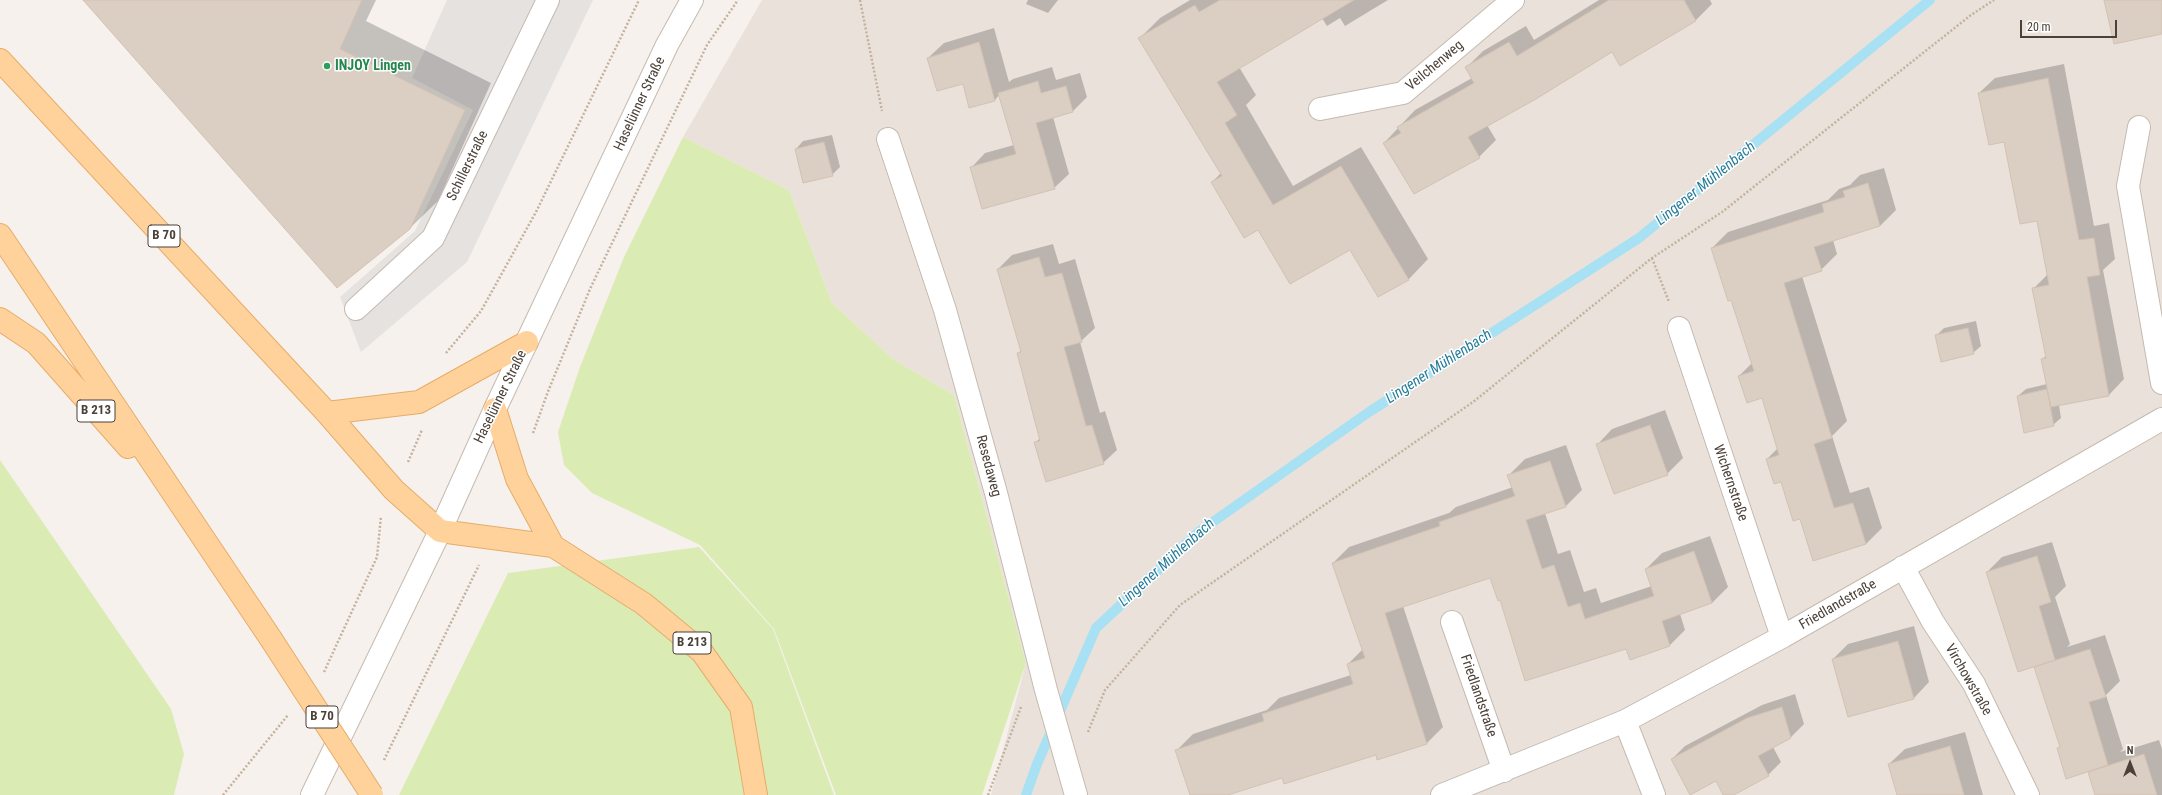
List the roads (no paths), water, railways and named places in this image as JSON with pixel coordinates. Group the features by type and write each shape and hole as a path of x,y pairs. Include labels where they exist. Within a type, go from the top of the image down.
{"main road":[{"name":"B 70","path":"0,60 327,413 394,490 440,531"},
{"name":"B 70","path":"0,235 271,640 372,795"},
{"name":"B 213","path":"0,319 36,343 185,511"},
{"path":"327,413 419,402 527,342"},
{"name":"B 213","path":"495,408 518,479 553,546 644,604 702,652 741,707 756,795"},
{"path":"440,531 553,546"}],"street":[{"name":"Schillerstraße","path":"356,309 433,238 548,0"},
{"name":"Haselünner Straße","path":"312,795 440,531 495,408 664,52 692,0"},
{"name":"Veilchenweg","path":"1320,109 1403,93 1513,0"},
{"path":"2139,127 2128,186 2162,383"},
{"name":"Resedaweg","path":"888,139 945,310 996,493 1046,690 1076,795"},
{"name":"Wichernstraße","path":"1679,328 1782,637"},
{"name":"Friedlandstraße","path":"1442,795 1625,721 1782,637 2162,419"},
{"name":"Virchowstraße","path":"1903,568 1933,622 1974,684 2028,795"},
{"name":"Friedlandstraße","path":"1452,622 1504,770"},
{"path":"1625,721 1654,795"}],"waterway":[{"name":"Lingener Mühlenbach","path":"1026,795 1037,764 1096,628 1200,531 1369,412 1639,238 1930,0"}],"place":[{"name":"INJOY Lingen","path":"327,66"}]}
